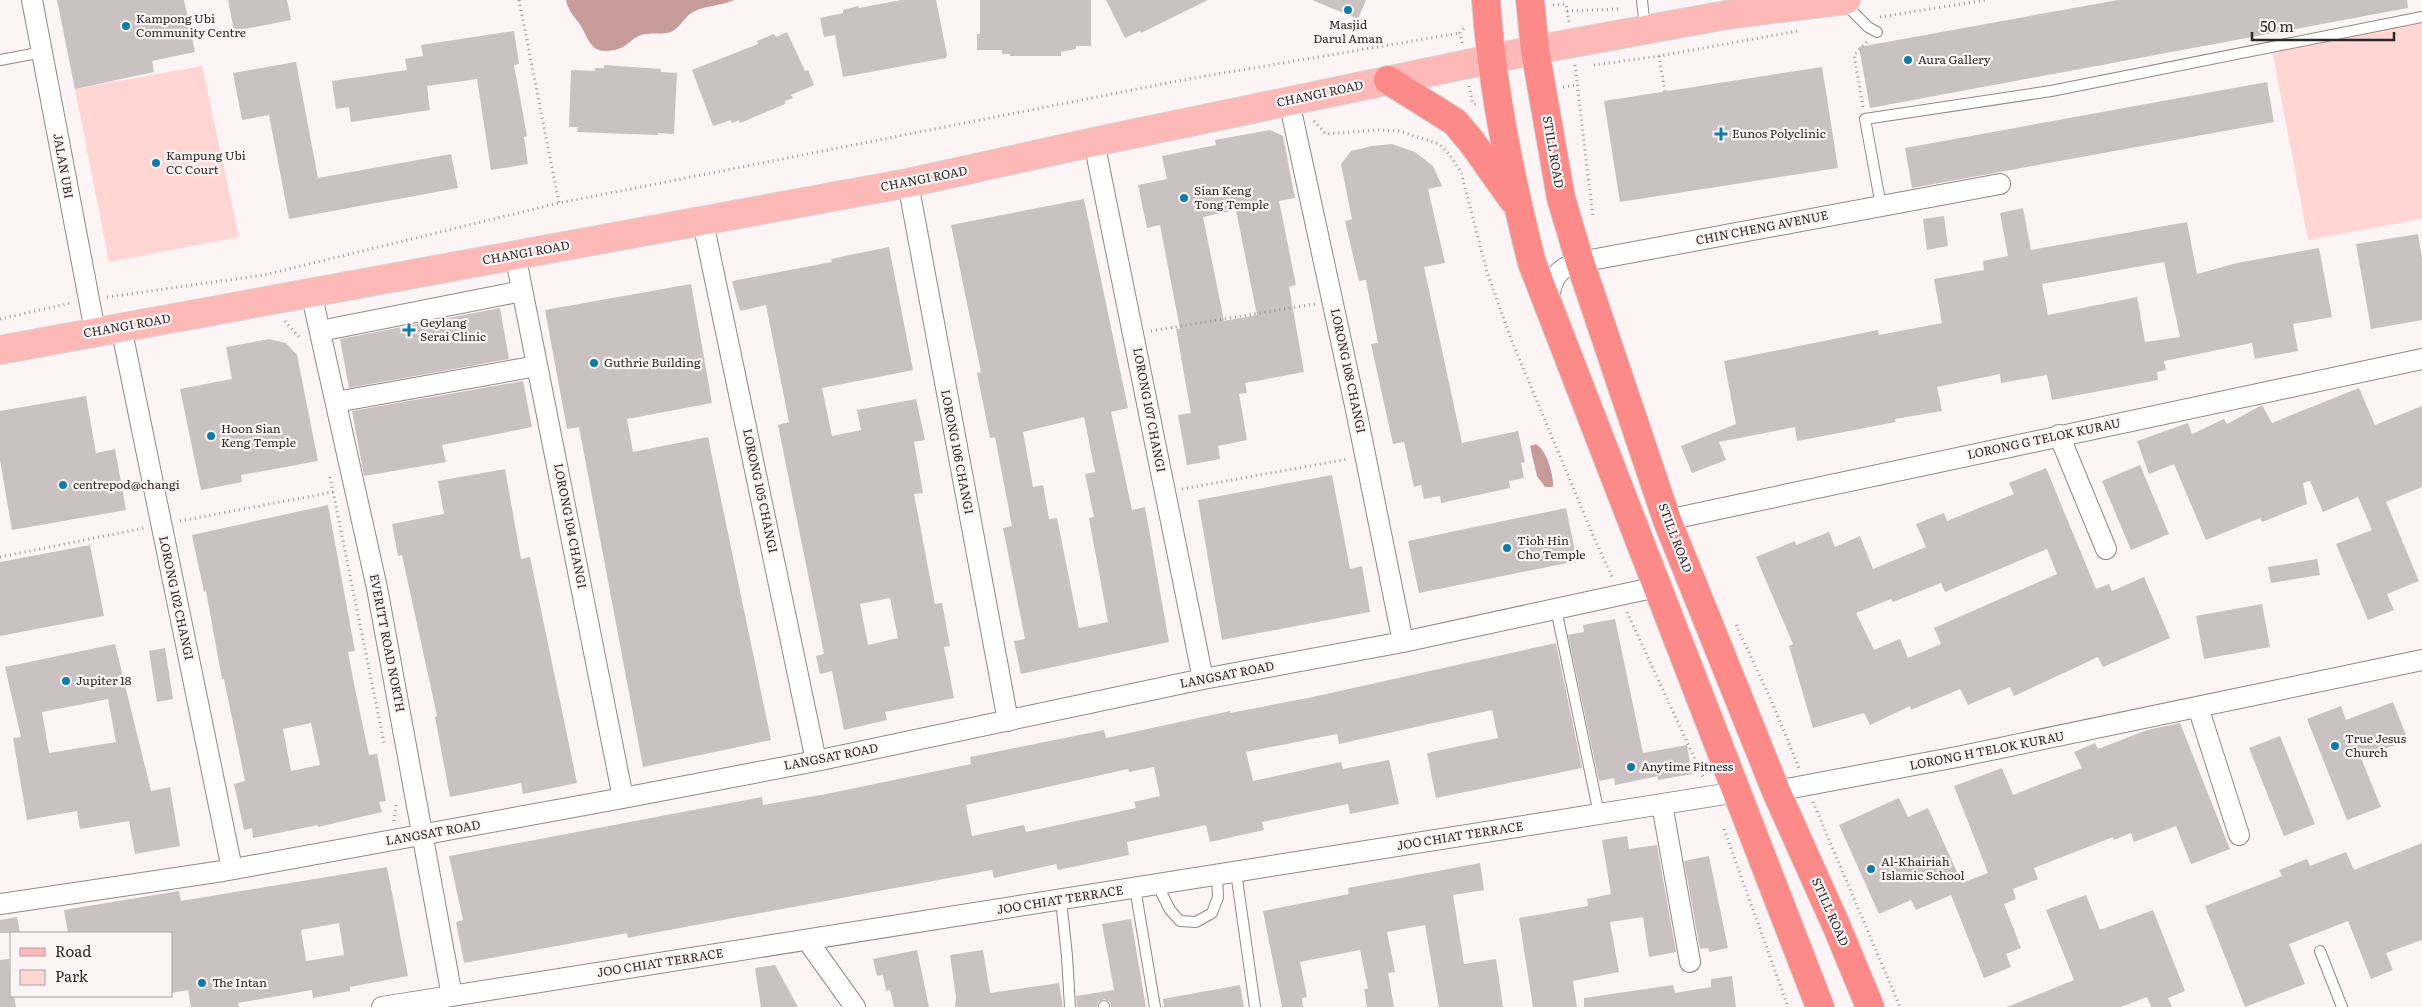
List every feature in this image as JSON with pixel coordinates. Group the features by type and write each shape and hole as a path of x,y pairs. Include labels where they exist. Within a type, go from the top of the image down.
{"highway":[{"path":"1486,0 1490,59 1517,205 1532,263 1820,1007"},
{"name":"STILL ROAD","path":"1530,0 1535,50 1562,198 1580,262 1667,520 1776,792 1836,925 1870,1007"},
{"path":"1388,80 1454,122 1471,141 1517,205"},
{"path":"1559,333 1562,322 1577,311 1588,310 1599,315"}],"main road":[{"name":"CHANGI ROAD","path":"0,350 908,183 1388,80 1726,12 1842,1 1853,10"}],"street":[{"name":"JALAN UBI","path":"32,0 108,329"},
{"name":"LORONG 108 CHANGI","path":"1289,101 1404,642"},
{"name":"LORONG 107 CHANGI","path":"1094,142 1203,679"},
{"name":"LORONG 106 CHANGI","path":"908,183 1008,721"},
{"name":"CHIN CHENG AVENUE","path":"1547,302 1554,276 1559,271 1580,262 2000,184"},
{"name":"LORONG 105 CHANGI","path":"703,222 816,761"},
{"name":"LORONG 104 CHANGI","path":"515,254 623,798"},
{"path":"320,331 522,291"},
{"name":"EVERITT ROAD NORTH","path":"311,292 377,588 424,835 452,996"},
{"name":"LORONG 102 CHANGI","path":"108,329 155,493 232,869"},
{"name":"LORONG G TELOK KURAU","path":"1667,520 2422,359"},
{"path":"336,402 537,366"},
{"path":"2059,435 2106,549"},
{"name":"LANGSAT ROAD","path":"0,904 232,869 623,798 816,761 1203,679 1404,642 1657,587"},
{"name":"LORONG H TELOK KURAU","path":"1776,792 1957,757 2422,660"},
{"path":"2198,707 2239,835"},
{"name":"JOO CHIAT TERRACE","path":"382,1007 1738,792"},
{"path":"1662,804 1690,962"},
{"path":"807,940 855,1007"}],"lane":[{"path":"1642,0 1646,29"},
{"path":"1853,10 1868,27 1877,32"},
{"path":"1881,206 1865,120 2051,91 2422,17"},
{"path":"0,60 43,52"},
{"path":"1556,609 1598,814"},
{"path":"1157,884 1170,910 1180,921 1196,922 1212,913 1226,873"},
{"path":"1226,873 1255,1007"},
{"path":"1135,888 1155,1007"},
{"path":"1061,900 1068,956 1070,1007"},
{"path":"2320,951 2342,1007"}],"path":[{"path":"519,0 559,203"},
{"path":"1853,10 1986,0"},
{"path":"1575,67 1659,56 1803,30"},
{"path":"1865,120 1854,55 1877,32"},
{"path":"102,298 264,274 559,203 1188,79 1460,33"},
{"path":"1659,56 1666,92"},
{"path":"1439,144 1450,154 1460,172 1487,272 1511,338 1595,540 1621,594"},
{"path":"1133,334 1332,301"},
{"path":"0,319 77,302"},
{"path":"283,318 300,338 304,346"},
{"path":"1177,490 1353,458"},
{"path":"330,473 386,752"},
{"path":"1732,617 1772,700 1900,1007"},
{"path":"387,826 395,821 396,800"}],"green space":[{"path":"2422,20 2422,219 2308,240 2272,49"},
{"name":"Kampung Ubi CC Court","path":"202,66 239,237 109,262 75,89"}],"shaded area":[{"path":"566,0 734,0 693,12 671,32 641,35 621,48 601,51 592,45 571,12"},
{"path":"1536,444 1540,447 1549,464 1553,487 1545,487 1537,476 1530,446"}],"building":[{"name":"Kampong Ubi Community Centre","path":"57,0 184,0 195,52 152,61 154,72 75,89"},
{"path":"228,0 287,0 291,20 234,31"},
{"path":"901,0 936,0 946,58 843,77 835,35 824,37 820,18 843,13 843,10 858,6 859,8"},
{"path":"980,0 1091,0 1091,46 1076,46 1076,49 1061,52 1061,56 1010,56 1010,54 1002,54 1002,50 977,50 977,34 980,34"},
{"path":"1106,0 1208,0 1141,33 1140,31 1125,38"},
{"name":"Masjid Darul Aman","path":"1312,0 1366,0 1358,19"},
{"path":"2118,0 2407,0 2408,8 1870,108 1859,47"},
{"path":"514,31 519,64 514,65 527,136 524,137 528,164 491,170 477,79 427,86 430,110 351,122 349,107 336,109 332,81 407,70 405,59 423,56 421,45"},
{"path":"787,32 805,71 808,70 814,85 791,95 793,98 785,101 785,104 740,123 739,120 732,123 731,120 713,126 692,70 758,44 757,41 774,34 776,37"},
{"path":"296,62 318,178 451,154 458,188 289,219 269,115 242,120 233,73"},
{"path":"604,65 661,69 661,72 677,73 674,134 577,132 578,127 569,127 571,70 595,71 595,68 604,68"},
{"name":"Eunos Polyclinic","path":"1822,67 1838,168 1620,202 1604,101"},
{"path":"2267,82 2274,122 1912,188 1905,148"},
{"path":"1270,130 1283,136 1295,198 1279,201 1296,285 1289,287 1304,372 1245,383 1247,393 1239,394 1247,440 1218,446 1220,459 1187,465 1178,415 1191,413 1176,329 1180,329 1160,225 1147,228 1138,185 1167,179 1162,156 1216,145 1215,140","holes":["1236,210 1257,315 1224,321 1203,217"]},
{"path":"1392,144 1415,152 1433,166 1442,186 1428,189 1445,263 1424,267 1462,443 1518,431 1525,462 1521,463 1524,478 1509,481 1510,488 1441,503 1440,496 1424,499 1421,485 1414,487 1404,442 1393,444 1371,344 1378,343 1366,280 1359,281 1345,221 1352,219 1341,164 1351,151"},
{"path":"1084,199 1128,408 1111,412 1132,510 1145,507 1169,642 1021,674 1014,641 1025,639 1003,528 1012,526 995,437 990,438 977,373 981,372 951,225","holes":["1084,417 1095,472 1085,474 1094,517 1089,518 1108,622 1079,628 1057,518 1049,519 1043,485 1033,487 1023,432"]},
{"path":"2023,208 2031,250 2187,222 2197,274 2237,263 2319,248 2332,317 2293,324 2298,351 2255,359 2252,343 2164,361 2166,370 2157,372 2158,380 2052,400 2047,375 2001,383 2000,374 1937,387 1942,411 1895,419 1896,422 1797,441 1795,427 1719,442 1726,460 1692,473 1681,446 1736,424 1724,361 1878,330 1879,335 1942,323 1934,279 1984,270 1983,261 2008,256 2000,213","holes":["2164,262 2180,337 2145,342 2137,297 2048,315 2042,284"]},
{"path":"1944,216 1948,246 1927,250 1923,219"},
{"path":"2418,234 2422,258 2422,320 2371,329 2356,244"},
{"path":"889,247 913,370 822,388 832,436 861,430 857,410 916,399 925,440 914,442 923,493 914,494 935,604 942,603 950,646 944,647 954,698 885,712 887,720 844,730 832,671 820,674 816,656 824,654 778,425 789,422 766,305 740,311 732,281 832,262 831,259","holes":["890,598 898,638 868,645 860,604"]},
{"path":"691,284 712,403 627,419 633,452 708,437 771,740 643,767 579,427 567,429 545,310"},
{"path":"500,308 509,359 349,388 340,339"},
{"path":"269,339 286,343 297,355 318,461 241,475 242,482 201,490 180,389 232,379 226,347"},
{"path":"523,381 532,427 442,445 446,462 364,476 352,411"},
{"path":"2359,388 2375,425 2422,406 2422,487 2386,502 2419,581 2387,594 2394,610 2368,620 2336,544 2372,530 2358,497 2323,512 2310,481 2303,483 2307,504 2262,522 2260,518 2206,540 2174,464 2149,474 2137,441 2188,423 2192,434 2224,419 2227,424 2262,405 2272,423"},
{"name":"centrepod@changi","path":"86,396 96,453 115,449 126,510 12,530 0,460 0,411"},
{"path":"2140,465 2169,534 2131,550 2102,481"},
{"path":"2046,468 2096,589 2109,584 2112,591 2144,577 2170,638 2103,667 2098,657 2014,696 2010,687 1968,705 1960,689 1911,710 1910,706 1870,725 1864,713 1813,728 1789,646 1793,644 1756,557 1795,541 1796,545 1829,532 1835,547 1860,536 1873,569 1926,547 1916,524 1944,513 1947,521 2014,494 2009,483","holes":["2047,549 2057,574 1934,628 1941,644 1908,658 1900,639 1874,650 1856,613 1891,599 1893,602 1941,583 1945,592"]},
{"path":"505,469 521,559 530,557 577,783 523,794 521,783 450,797 435,717 437,716 402,555 398,556 392,524 444,514 438,481"},
{"path":"1332,475 1350,569 1362,566 1370,612 1222,640 1198,500"},
{"path":"328,505 355,651 348,652 354,684 369,755 377,754 386,801 379,802 382,812 318,827 318,825 253,838 252,828 244,830 234,784 245,781 224,679 222,679 206,591 204,592 192,535","holes":["311,723 320,765 291,771 283,729"]},
{"path":"1566,508 1577,561 1419,593 1408,541"},
{"path":"90,545 104,616 0,636 0,562"},
{"path":"2317,559 2320,575 2271,583 2268,567"},
{"path":"2262,604 2270,647 2204,659 2196,616"},
{"path":"1615,619 1643,753 1687,745 1692,774 1658,780 1658,776 1615,785 1614,778 1599,781 1568,635 1584,632 1583,625"},
{"path":"1556,643 1582,768 1436,798 1427,753 1498,738 1492,710 1339,744 1337,734 1246,752 1253,781 1341,762 1343,769 1389,760 1399,804 1350,814 1348,804 1262,822 1264,830 1210,842 1206,825 1127,842 1129,855 1058,870 1056,864 994,878 992,870 628,938 627,933 464,963 456,922 463,920 449,856 762,797 763,805 826,794 971,764 970,757 1104,730 1106,738 1230,711 1230,713 1308,698","holes":["1154,767 1160,796 1134,802 1136,808 1026,832 1024,825 972,836 966,805 1128,769 1129,772"]},
{"path":"115,644 151,791 170,787 180,846 135,854 129,821 80,829 77,811 27,820 13,738 21,737 5,667","holes":["108,699 116,742 49,753 42,712"]},
{"path":"165,648 173,699 157,702 149,651"},
{"path":"2393,702 2408,740 2361,758 2381,807 2347,820 2307,719 2341,706 2346,720"},
{"path":"2180,723 2230,849 2191,864 2176,826 2134,842 2131,833 2114,840 2113,837 2034,868 2038,879 2013,889 2016,899 2004,904 2021,948 2006,954 2011,967 1984,978 1951,895 1916,910 1911,900 1879,914 1839,825 1899,798 1908,817 1928,808 1962,883 1988,873 1954,786 2002,768 2013,795 2082,768 2074,752 2095,743 2098,749 2147,730"},
{"path":"2280,736 2315,824 2284,836 2249,748"},
{"path":"1627,836 1629,849 1657,845 1676,952 1649,957 1643,917 1610,922 1619,972 1573,981 1577,1007 1533,1007 1519,918 1588,906 1587,899 1611,894 1602,840"},
{"path":"2422,843 2422,940 2386,953 2393,970 2371,979 2348,921 2289,944 2305,984 2245,1007 2205,906 2282,876 2279,870 2307,859 2310,866 2346,852 2354,870"},
{"path":"1709,856 1728,948 1709,952 1708,948 1700,949 1684,861"},
{"path":"1480,863 1484,890 1453,895 1464,964 1496,959 1503,1007 1439,1007 1425,925 1387,932 1395,972 1388,973 1394,1007 1367,1007 1364,989 1368,989 1360,950 1300,962 1307,997 1302,998 1303,1007 1282,1007 1263,911 1349,894 1348,888"},
{"path":"387,867 408,976 350,987 350,991 313,998 312,990 238,1003 239,1007 191,1007 188,990 172,993 172,932 68,932 64,910 179,891 181,901","holes":["339,923 344,955 306,961 301,930"]},
{"path":"2086,895 2100,930 2153,910 2185,991 2168,998 2172,1007 2151,1007 2147,997 2121,1007 2007,1007 2074,980 2046,910"},
{"path":"17,917 20,932 0,933 0,920"},
{"path":"1131,919 1146,1007 1111,1007 1110,1002 1104,999 1098,1002 1097,1007 1077,1007 1076,996 1114,990 1102,924"},
{"path":"917,950 929,1007 894,1007 890,990 886,991 883,975 877,976 873,959"},
{"path":"983,950 990,993 1059,983 1063,1007 955,1007 956,997 950,955"},
{"path":"9,959 10,997 14,997 16,1007 0,1007 0,960"},
{"path":"775,965 798,1007 761,1007 755,968"},
{"path":"1732,976 1736,1007 1584,1007 1584,998 1673,985 1675,993 1711,987 1711,979"},
{"path":"1240,985 1244,1007 1164,1007 1163,999"}],"place":[{"name":"Masjid Darul Aman","path":"1348,10"},
{"name":"Kampong Ubi Community Centre","path":"126,26"},
{"name":"Aura Gallery","path":"1908,60"},
{"name":"Eunos Polyclinic","path":"1721,134"},
{"name":"Kampung Ubi CC Court","path":"156,163"},
{"name":"Sian Keng Tong Temple","path":"1184,198"},
{"name":"Geylang Serai Clinic","path":"409,330"},
{"name":"Guthrie Building","path":"594,363"},
{"name":"Hoon Sian Keng Temple","path":"211,436"},
{"name":"centrepod@changi","path":"63,485"},
{"name":"Tioh Hin Cho Temple","path":"1507,548"},
{"name":"Jupiter 18","path":"66,681"},
{"name":"True Jesus Church","path":"2335,746"},
{"name":"Anytime Fitness","path":"1631,767"},
{"name":"Al-Khairiah Islamic School","path":"1871,869"},
{"name":"The Intan","path":"202,983"}]}
